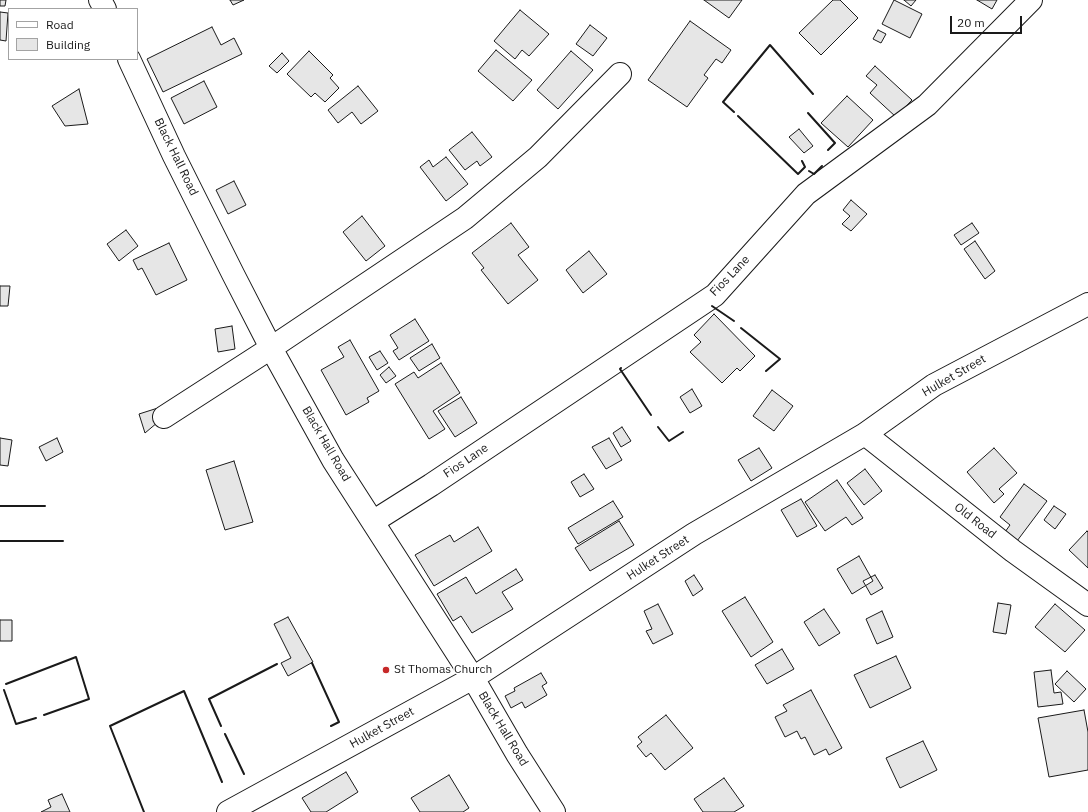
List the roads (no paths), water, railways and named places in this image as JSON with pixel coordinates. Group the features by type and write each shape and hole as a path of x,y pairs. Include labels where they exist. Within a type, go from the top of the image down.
{"street":[{"name":"Fios Lane","path":"374,521 431,485 714,295 806,194 927,105 1031,0"},
{"name":"Black Hall Road","path":"129,60 174,156 271,348 333,460 374,521 473,678 517,754 554,812"},
{"path":"164,417 271,348 465,218 538,157 620,74"},
{"name":"Hulket Street","path":"228,812 473,678 694,534 864,434 934,384 1088,304"},
{"name":"Old Road","path":"864,434 1013,551 1088,605"}],"place":[{"name":"St Thomas Church","path":"386,670"}]}
